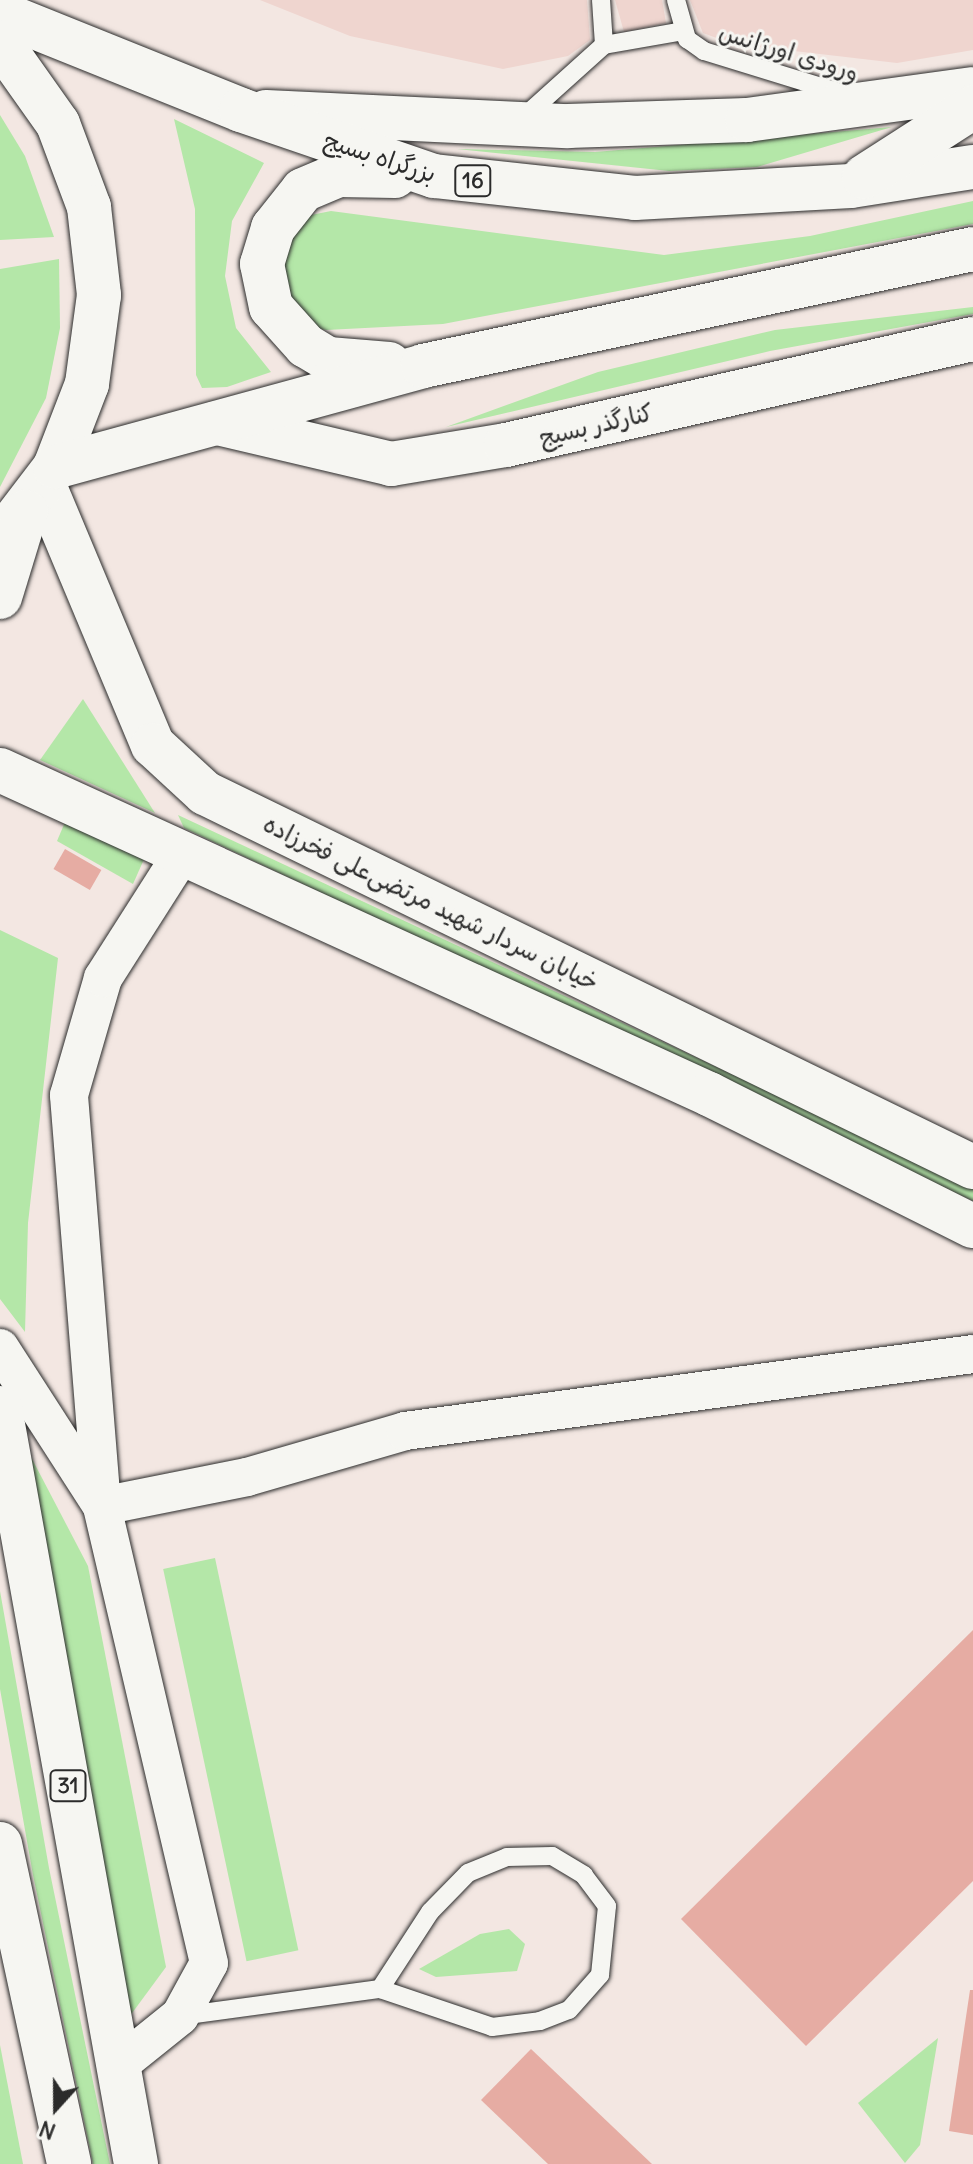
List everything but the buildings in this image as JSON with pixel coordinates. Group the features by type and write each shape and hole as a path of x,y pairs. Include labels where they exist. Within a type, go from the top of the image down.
{"main road":[{"name":"بزرگراه بسیج","path":"0,13 241,110 434,176 635,198 851,186 973,167"},
{"path":"0,42 58,124 89,207 99,295 91,354 31,501 0,597"},
{"path":"241,110 516,124 747,120 973,89"},
{"path":"851,186 973,107"},
{"path":"423,366 328,359 306,346 271,307 262,264 289,201 322,180 434,176"},
{"path":"31,501 218,423 423,366 973,249"},
{"path":"878,269 973,277"},
{"name":"کنارگذر بسیج","path":"218,423 391,464 973,339"},
{"name":"خیابان سردار شهید مرتضی‌علی فخرزاده","path":"31,501 153,745 205,793 973,1167"},
{"path":"0,770 180,857 709,1094 973,1226"},
{"name":"31","path":"0,1408 136,2164"},
{"path":"0,1844 69,2164"}],"street":[{"path":"119,2065 180,2016 209,1963 102,1506 69,1095 103,978 180,857"},
{"path":"0,1348 102,1506"},
{"path":"102,1506 247,1477 405,1431 973,1354"}],"lane":[{"path":"601,0 604,45"},
{"name":"ورودی اورژانس","path":"676,0 683,31 704,51 873,103"},
{"path":"516,124 604,45 683,31"},
{"path":"180,2016 380,1989 492,2027 540,2021 569,2010 600,1975 607,1906 584,1875 552,1856 507,1857 468,1873 439,1903 380,1989"}],"shaded area":[{"path":"260,0 587,0 590,40 568,56 503,69 350,36"},
{"path":"615,0 662,0 666,23 624,32"},
{"path":"690,0 973,0 973,50 897,63 733,44 703,33"}],"green space":[{"path":"0,115 25,156 54,237 0,240"},
{"path":"174,119 264,163 232,221 225,276 236,328 271,372 227,387 202,388 196,375 195,209"},
{"path":"892,127 757,167 669,171 457,149 595,152"},
{"path":"973,201 973,224 443,324 326,330 312,327 280,288 283,243 311,215 331,211 664,255 810,236"},
{"path":"59,259 60,328 46,398 0,487 0,269"},
{"path":"973,307 973,314 770,351 446,427 598,372 775,330"},
{"path":"83,699 155,813 40,760"},
{"path":"71,808 149,848 133,884 57,841"},
{"path":"178,815 973,1187 973,1201 184,828"},
{"path":"0,930 58,958 28,1223 25,1332 0,1299"},
{"path":"7,1411 88,1566 166,1967 113,2039"},
{"path":"215,1558 298,1950 247,1961 163,1569"},
{"path":"0,1591 49,1868 110,2164 93,2164 33,1875 0,1689"},
{"path":"509,1929 525,1944 517,1971 436,1977 419,1969 480,1934"},
{"path":"938,2038 920,2145 905,2163 858,2103"},
{"path":"0,2045 23,2164 0,2164"}]}
